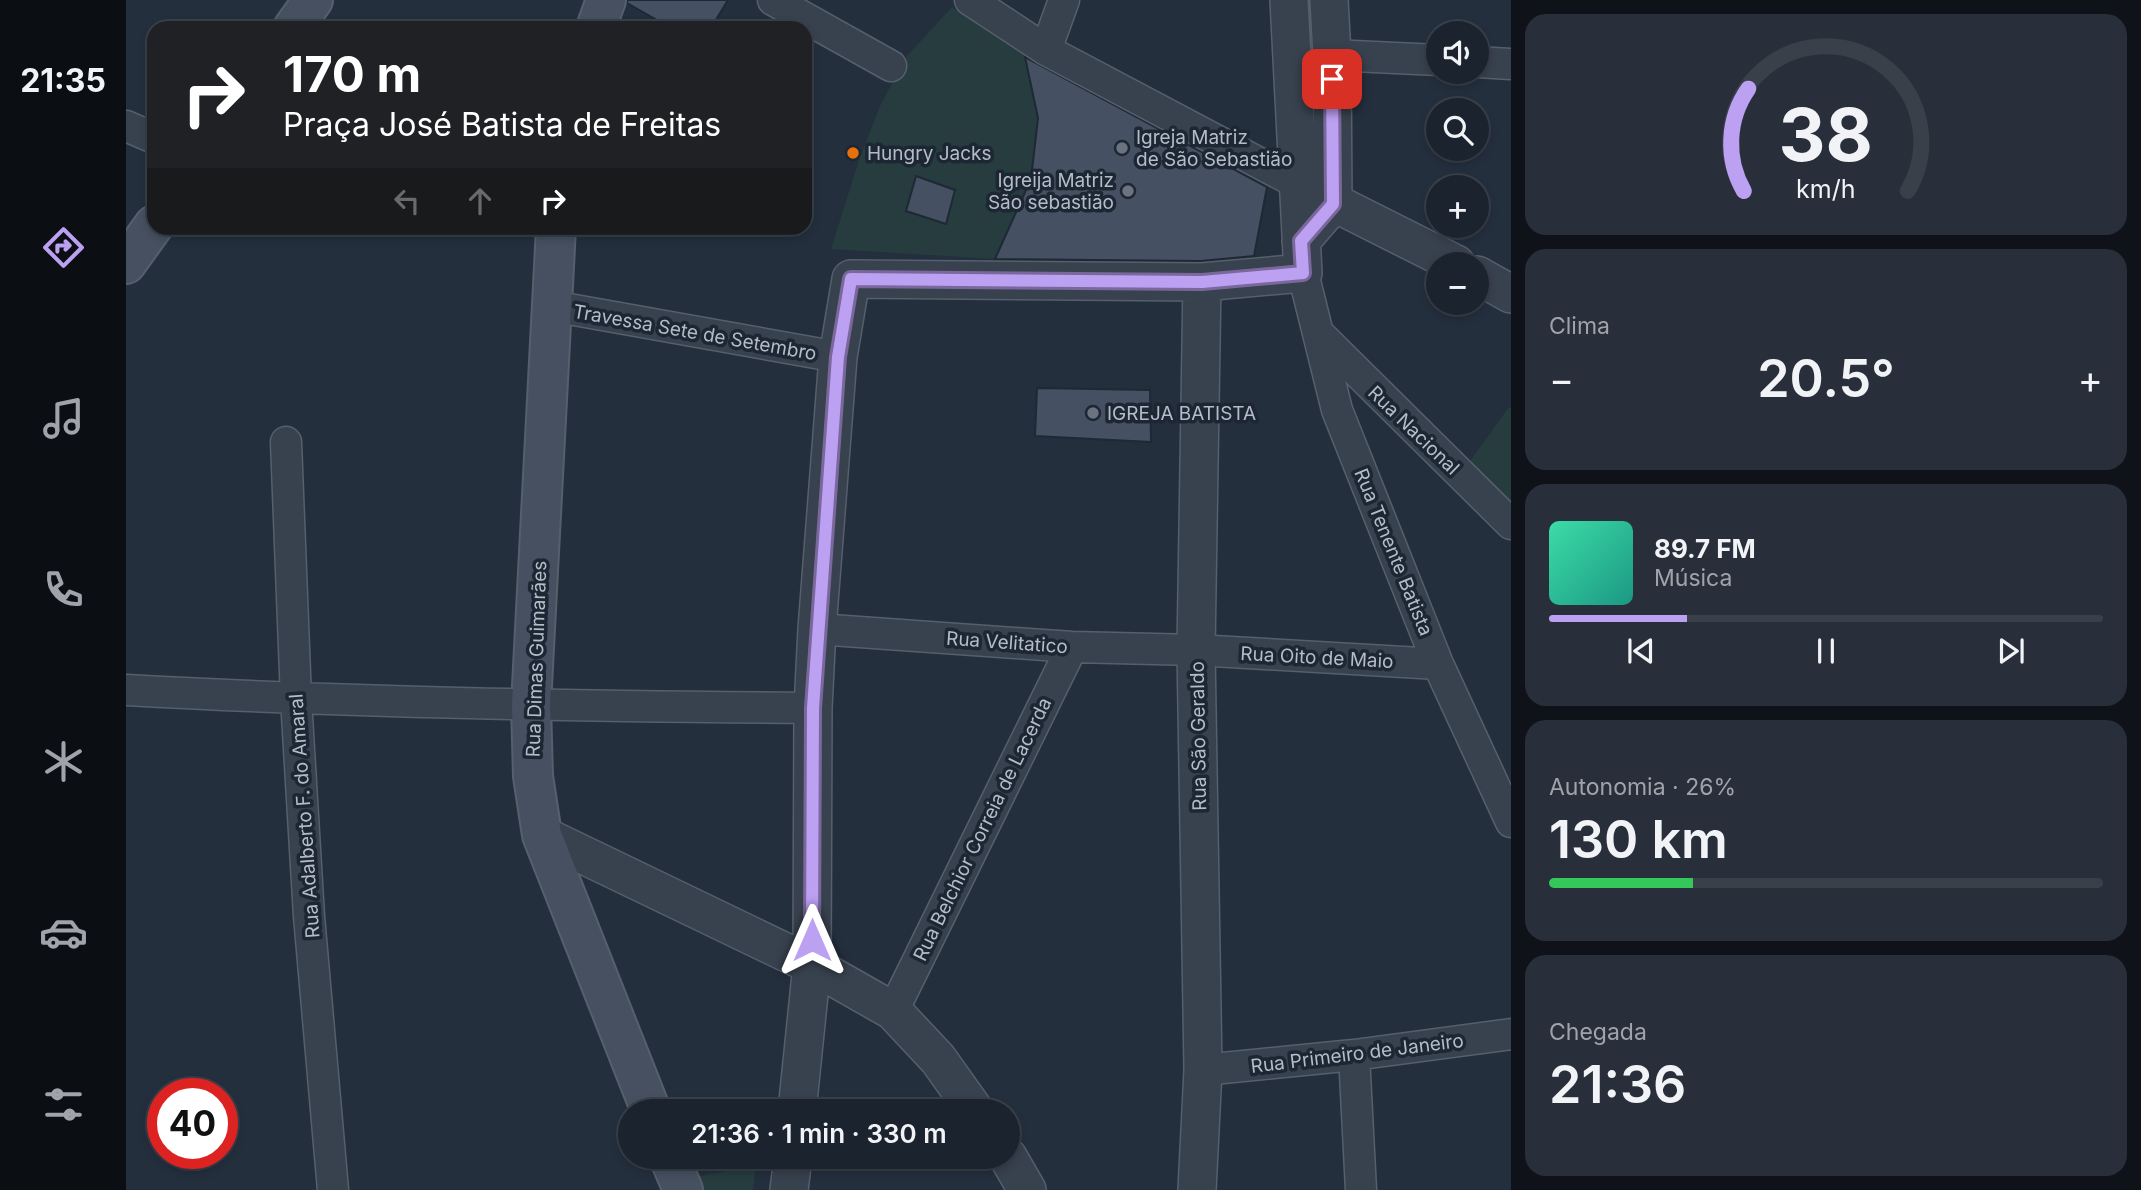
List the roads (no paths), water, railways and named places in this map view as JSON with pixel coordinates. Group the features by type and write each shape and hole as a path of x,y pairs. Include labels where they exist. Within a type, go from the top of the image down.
{"main road":[{"path":"298,21 313,0"},
{"path":"598,21 606,0"},
{"path":"126,264 147,235"},
{"name":"Rua Dimas Guimarães","path":"556,235 531,705 533,776 542,835 647,1099"},
{"path":"675,1169 683,1190"}],"street":[{"path":"773,0 811,21"},
{"path":"970,0 1046,50 1333,204 1431,252"},
{"path":"1046,50 1064,0"},
{"path":"1289,0 1302,257"},
{"path":"798,1099 812,965 813,708 817,629 838,357 851,279 1202,282 1302,257 1333,204 1329,0"},
{"path":"812,22 891,66"},
{"path":"1332,55 1426,59"},
{"path":"1489,63 1511,64"},
{"path":"126,126 147,135"},
{"name":"Rua Tenente Batista","path":"1302,257 1337,410 1438,664 1511,822"},
{"name":"Rua São Geraldo","path":"1197,1190 1203,1070 1196,650 1202,282"},
{"path":"1489,282 1511,294"},
{"name":"Travessa Sete de Setembro","path":"552,306 838,357"},
{"name":"Rua Nacional","path":"1319,334 1511,524"},
{"name":"Rua Adalberto F. do Amaral","path":"286,442 296,699 309,916 333,1190"},
{"name":"Rua Velitatico","path":"817,629 1072,647 1196,650"},
{"name":"Rua Belchior Correia de Lacerda","path":"893,1011 1072,647"},
{"name":"Rua Oito de Maio","path":"1196,650 1438,664"},
{"path":"126,690 296,699 813,708"},
{"path":"542,835 812,965 893,1011 938,1059 966,1099"},
{"name":"Rua Primeiro de Janeiro","path":"1203,1070 1354,1055 1511,1034"},
{"path":"1354,1055 1361,1190"},
{"path":"789,1190 792,1169"},
{"path":"1015,1169 1027,1190"}],"place":[{"name":"Igreja Matriz de São Sebastião","path":"1122,148"},
{"name":"Hungry Jacks","path":"853,153"},
{"name":"Igreija Matriz São sebastião","path":"1128,191"},
{"name":"IGREJA BATISTA","path":"1093,413"}]}
